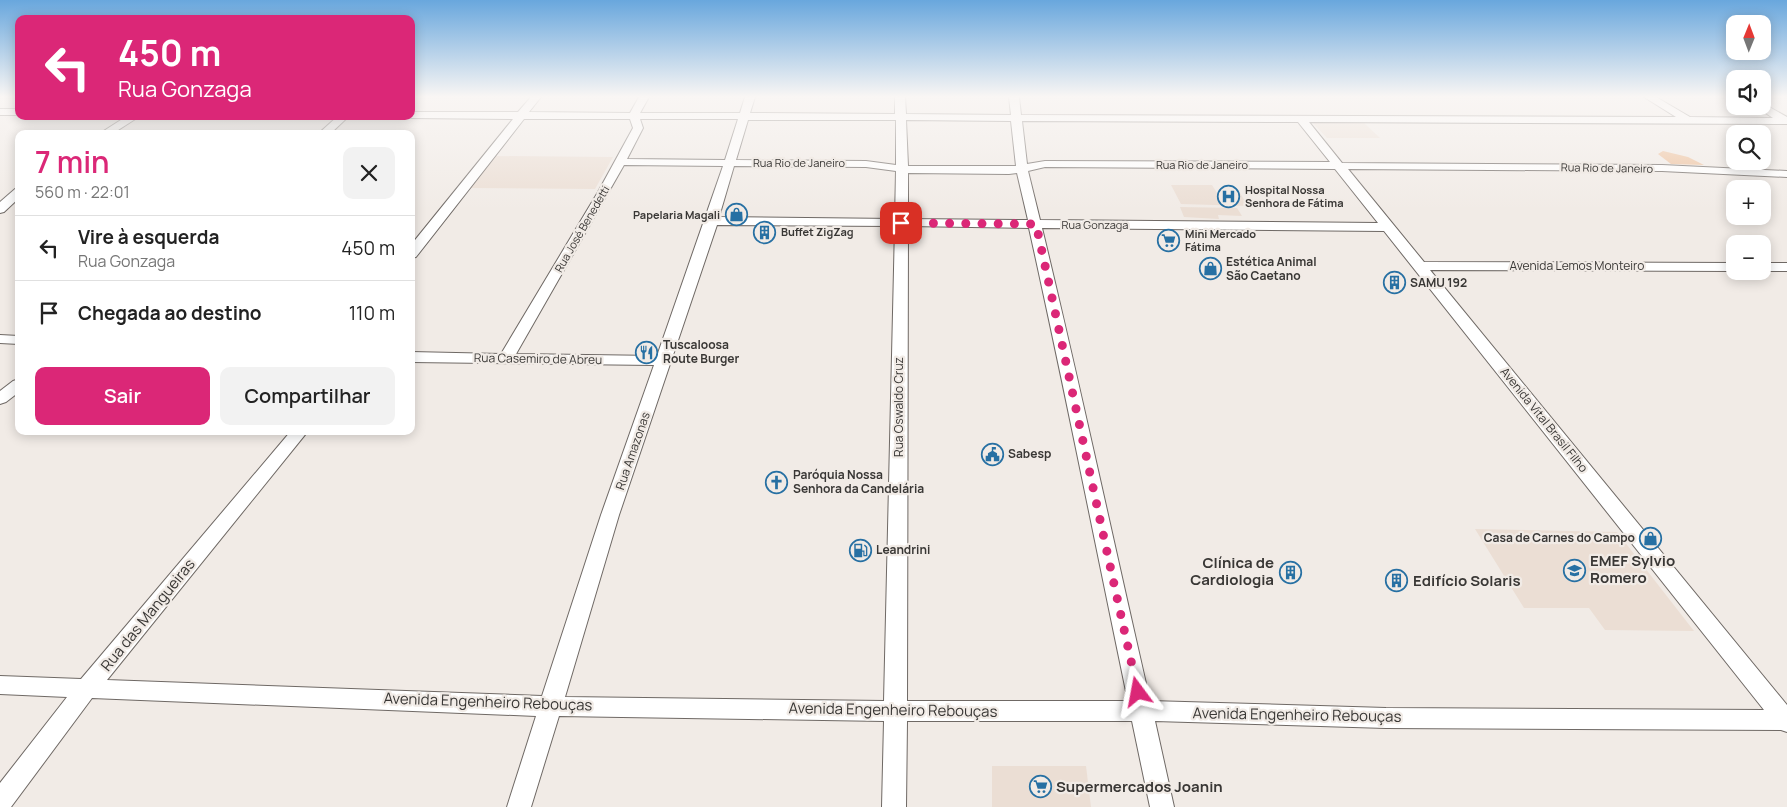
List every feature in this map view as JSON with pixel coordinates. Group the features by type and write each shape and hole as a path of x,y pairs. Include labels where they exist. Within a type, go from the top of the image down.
{"street":[{"path":"415,249 507,135"},
{"name":"Rua José Benedetti","path":"506,359 619,162 630,135"},
{"name":"Rua Amazonas","path":"519,807 610,515 712,220 739,135"},
{"name":"Rua Oswaldo Cruz","path":"894,807 902,168 901,135"},
{"path":"1018,135 1022,169 1074,392 1099,520 1162,807"},
{"name":"Avenida Vital Brasil Filho","path":"1313,135 1786,721"},
{"name":"Rua Rio de Janeiro","path":"619,162 866,164 940,171 1009,171 1045,164 1671,169 1787,174"},
{"path":"0,209 15,195"},
{"name":"Rua Gonzaga","path":"712,220 1388,227"},
{"name":"Avenida Lemos Monteiro","path":"1420,266 1726,267"},
{"path":"1771,267 1787,267"},
{"path":"0,339 15,340"},
{"name":"Rua Casemiro de Abreu","path":"415,357 664,361"},
{"path":"0,398 15,387"},
{"name":"Rua das Mangueiras","path":"0,802 88,688 297,435"},
{"name":"Avenida Engenheiro Rebouças","path":"0,685 552,706 895,711 1142,711 1394,718 1786,721"}],"shaded area":[{"path":"1324,135 1376,135 1380,138 1327,138"},
{"path":"1663,151 1688,157 1704,165 1671,164 1658,154"},
{"path":"494,156 613,157 595,189 467,188"},
{"name":"Hospital Nossa Senhora de Fátima","path":"1171,185 1212,185 1217,193 1240,193 1248,206 1181,204"},
{"path":"1180,207 1237,208 1242,216 1218,215 1219,219 1184,217"},
{"name":"EMEF Sylvio Romero","path":"1475,529 1617,532 1694,631 1605,630 1589,608 1524,608"},
{"name":"Supermercados Joanin","path":"992,766 1086,766 1091,807 992,807"}],"place":[{"name":"Hospital Nossa Senhora de Fátima","path":"1229,196"},
{"name":"Papelaria Magali","path":"736,215"},
{"name":"Buffet ZigZag","path":"765,232"},
{"name":"Mini Mercado Fátima","path":"1169,240"},
{"name":"Estética Animal São Caetano","path":"1210,269"},
{"name":"SAMU 192","path":"1394,283"},
{"name":"Tuscaloosa Route Burger","path":"647,352"},
{"name":"Sabesp","path":"992,454"},
{"name":"Paróquia Nossa Senhora da Candelária","path":"777,482"},
{"name":"Casa de Carnes do Campo","path":"1651,538"},
{"name":"Leandrini","path":"860,550"},
{"name":"EMEF Sylvio Romero","path":"1574,570"},
{"name":"Clínica de Cardiologia","path":"1290,572"},
{"name":"Edifício Solaris","path":"1397,581"},
{"name":"Supermercados Joanin","path":"1040,787"}],"route":[{"path":"901,223 1036,224 1138,692"}]}
